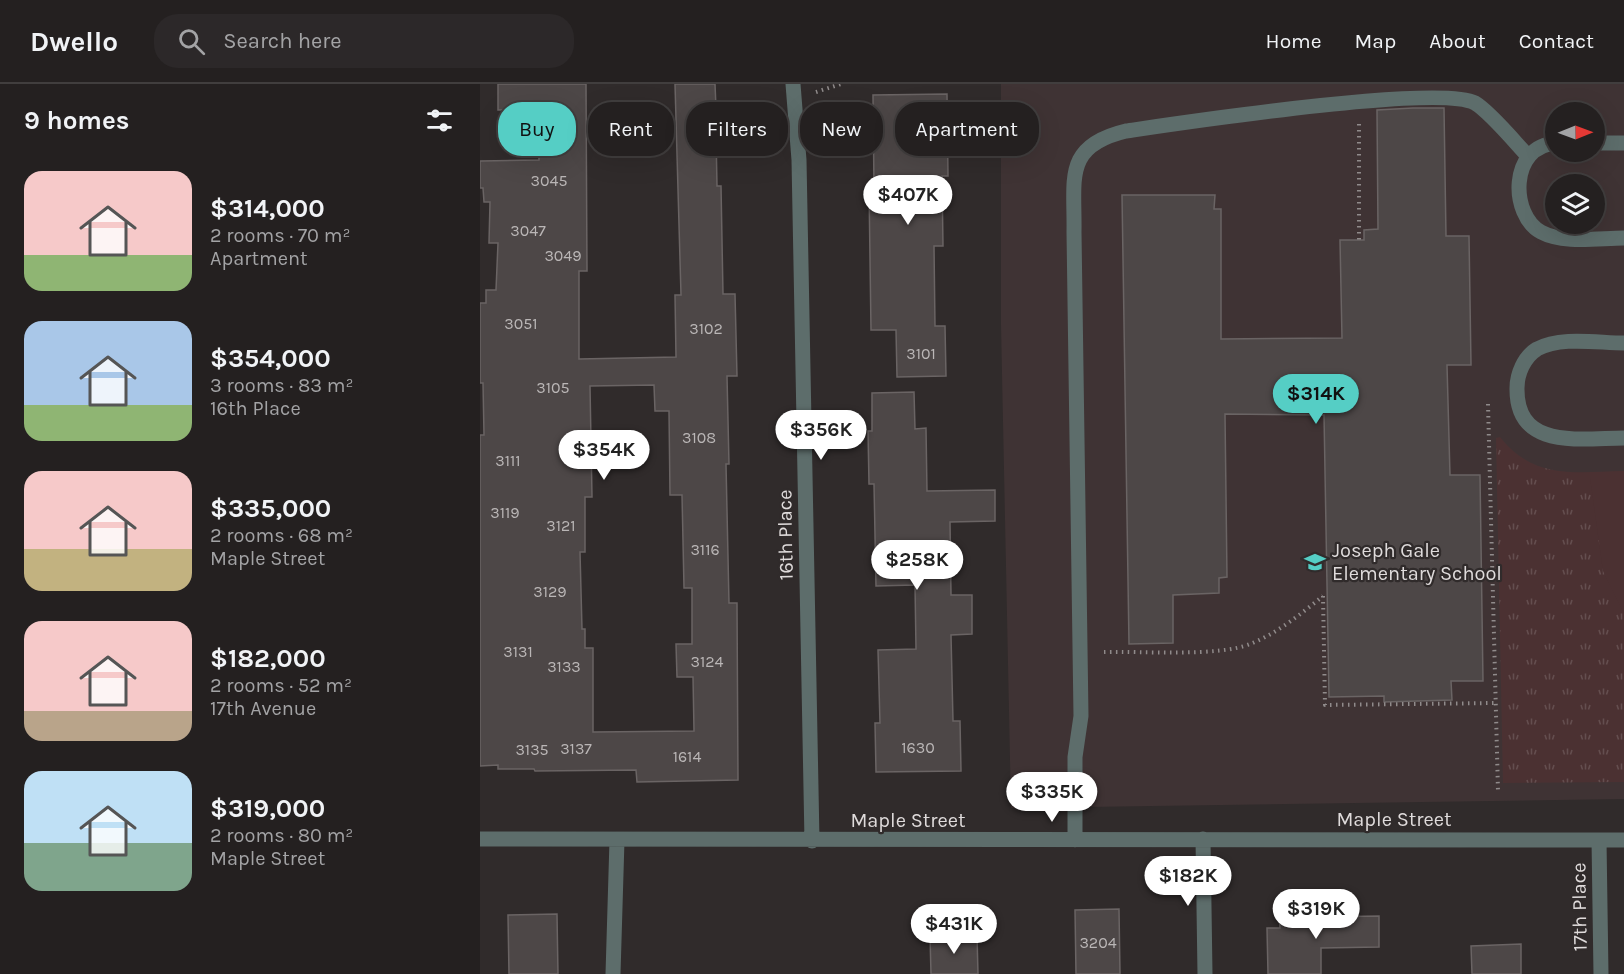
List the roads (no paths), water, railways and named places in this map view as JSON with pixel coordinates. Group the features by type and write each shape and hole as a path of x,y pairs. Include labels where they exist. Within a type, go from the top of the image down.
{"street":[{"name":"16th Place","path":"793,84 799,160 812,841"},
{"path":"1075,840 1075,757 1081,716 1075,169 1091,144 1107,135 1126,131 1299,107 1411,98 1458,98 1475,103 1527,155"},
{"path":"1605,143 1624,143"},
{"path":"1545,146 1527,155 1520,181 1520,199 1525,216 1532,225 1551,236 1624,238"},
{"path":"1624,343 1562,343 1538,349 1523,366 1517,389 1524,417 1540,434 1556,438 1624,438"},
{"name":"Maple Street","path":"480,839 1624,840"},
{"path":"1203,839 1205,974"},
{"path":"613,974 617,840"},
{"name":"17th Place","path":"1599,840 1600,974"}],"place":[{"name":"Joseph Gale Elementary School","path":"1315,562"}]}
